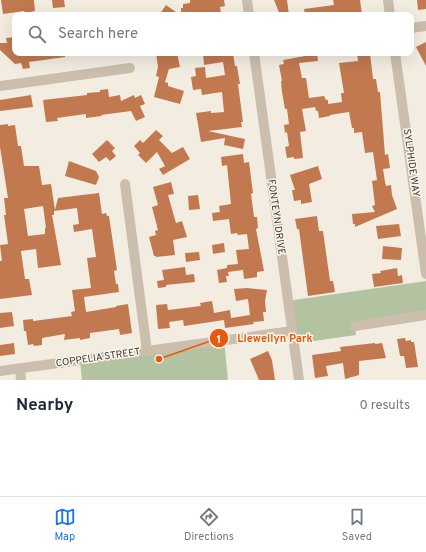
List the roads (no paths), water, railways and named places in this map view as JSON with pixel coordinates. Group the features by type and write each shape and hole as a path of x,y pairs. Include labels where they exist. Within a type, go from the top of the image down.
{"street":[{"path":"246,0 248,12"},
{"path":"388,0 390,12"},
{"path":"414,28 426,26"},
{"name":"FONTEYN DRIVE","path":"254,56 299,380"},
{"name":"SYLPHIDE WAY","path":"395,56 426,274"},
{"path":"0,86 130,68"},
{"path":"125,184 147,351"},
{"path":"355,326 426,315"},
{"name":"COPPELIA STREET","path":"0,372 292,331"},
{"path":"20,369 21,380"}],"place":[{"name":"Llewellyn Park","path":"159,359"}]}
